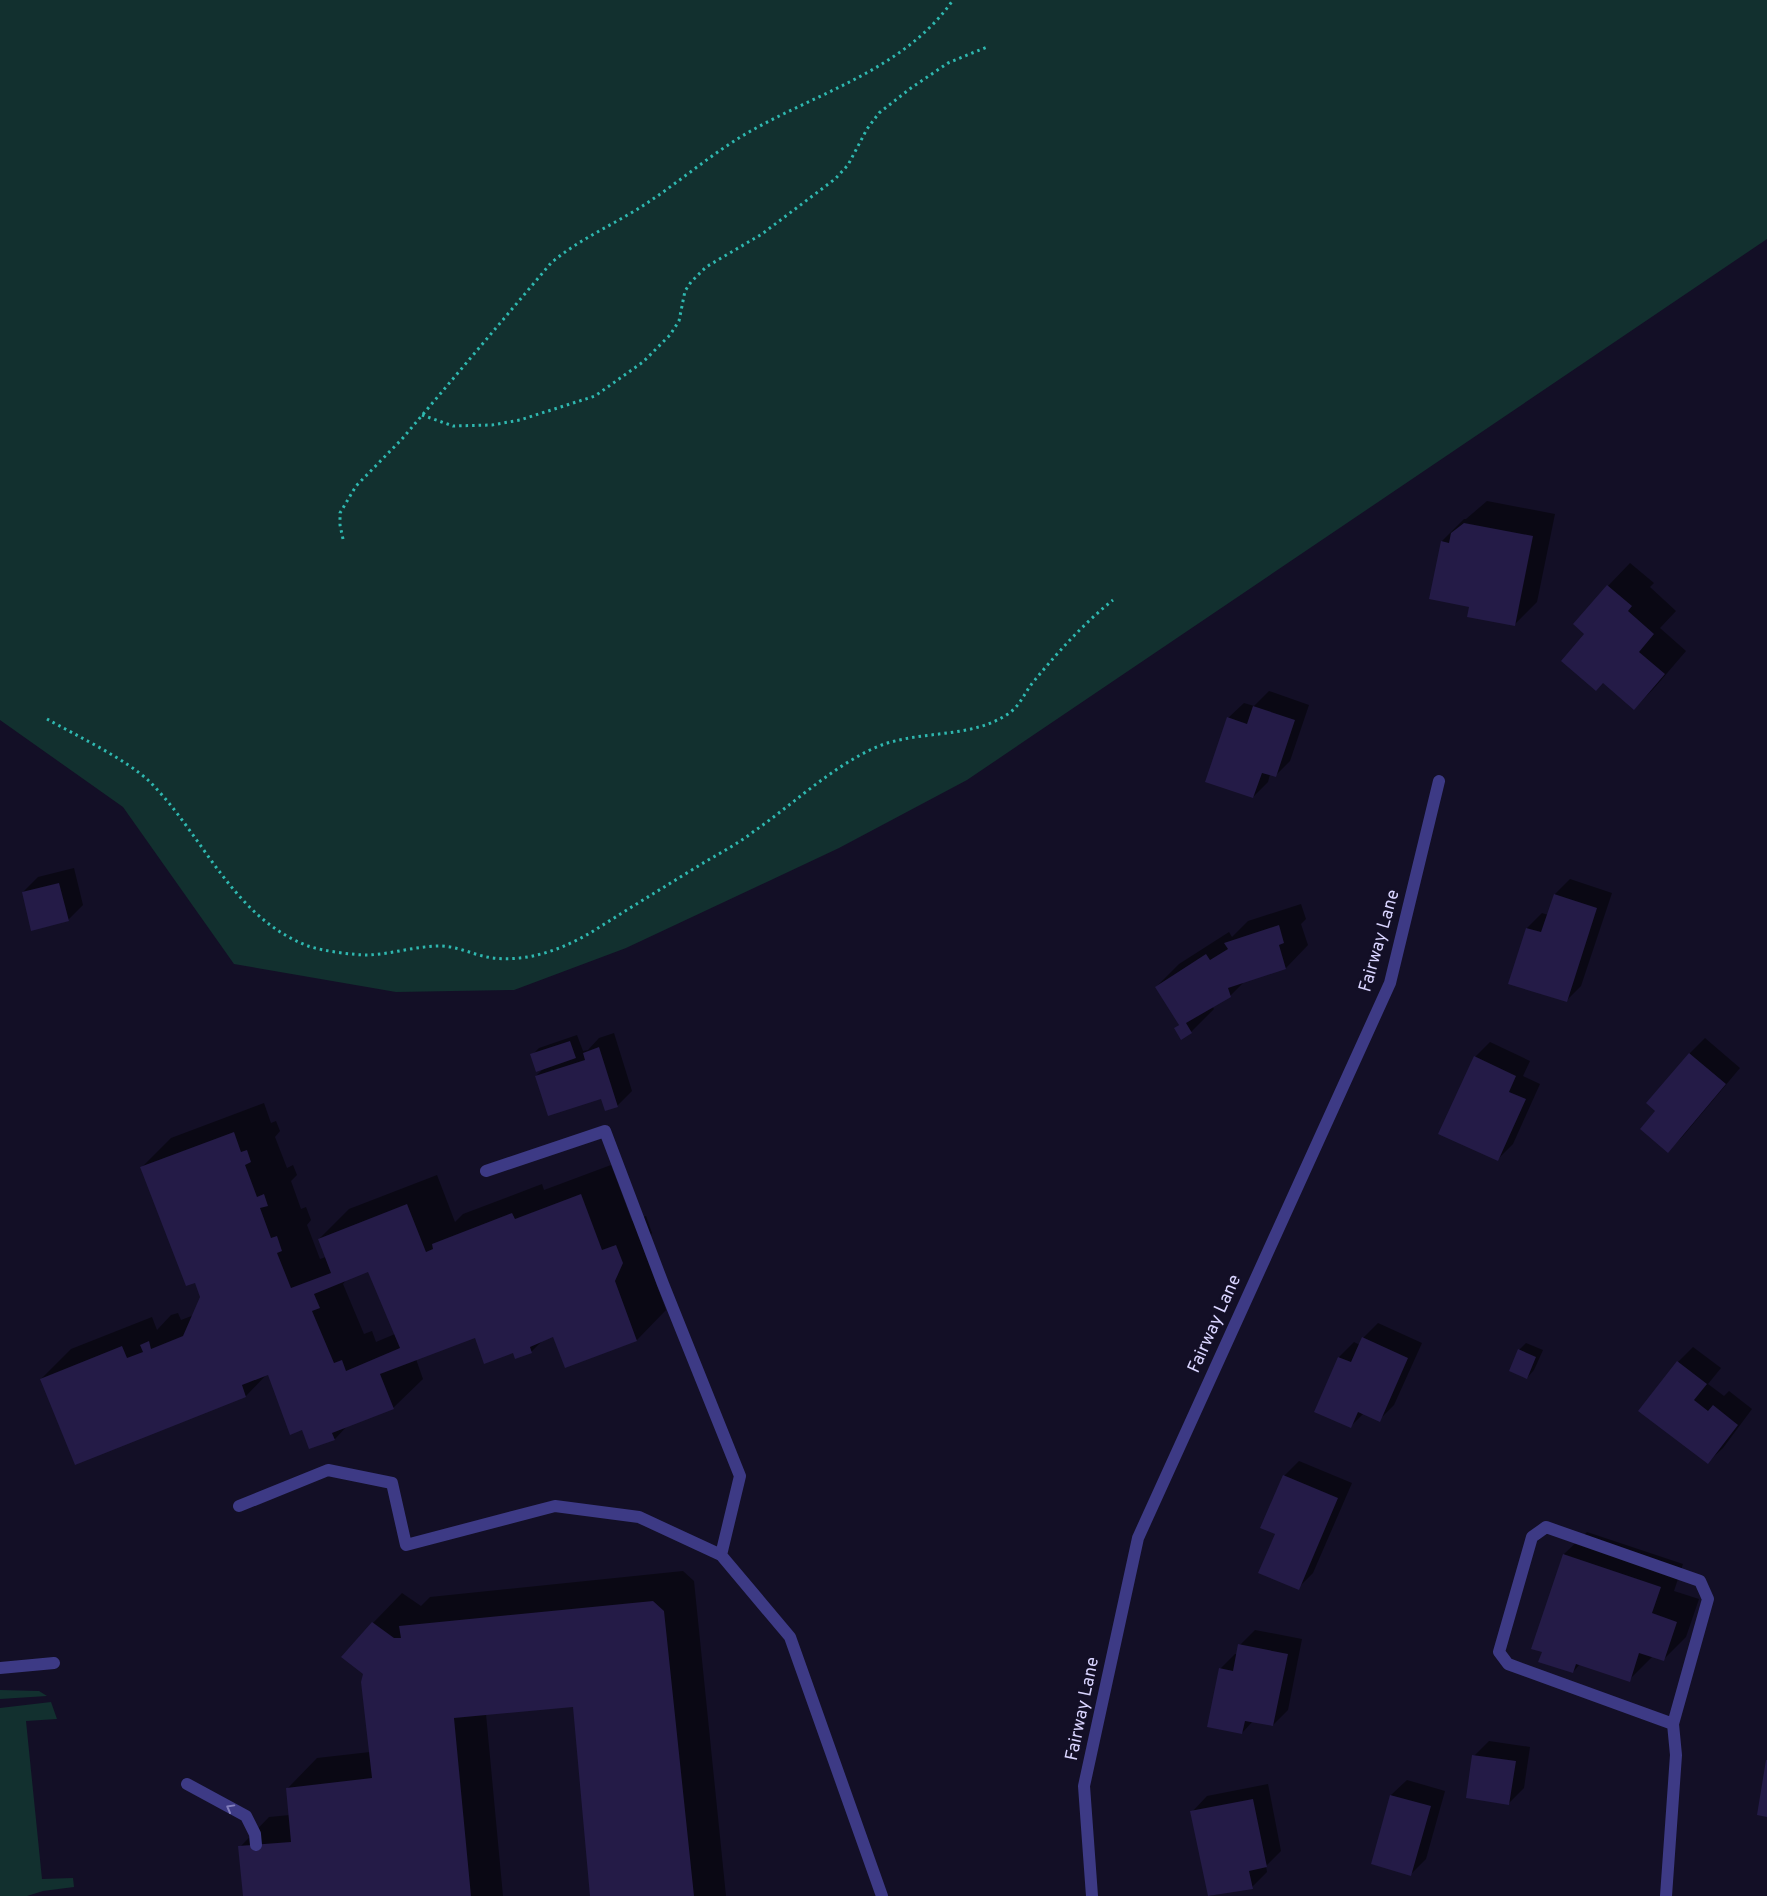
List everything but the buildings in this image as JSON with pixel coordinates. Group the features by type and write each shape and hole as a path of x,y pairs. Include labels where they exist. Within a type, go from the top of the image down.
{"street":[{"name":"Fairway Lane","path":"1092,1896 1084,1786 1138,1538 1390,983 1439,781"},
{"path":"486,1171 605,1131 663,1284 740,1476 721,1556"},
{"path":"239,1506 328,1470 392,1483 406,1545 555,1506 639,1517 721,1556 790,1637 882,1896"},
{"path":"1666,1896 1676,1755 1673,1724 1708,1599 1700,1581 1546,1527 1532,1537 1499,1652 1508,1664 1673,1724"},
{"path":"0,1668 54,1663"},
{"path":"187,1784 246,1816 255,1834 256,1845"}],"path":[{"path":"342,539 340,513 356,486 402,439 551,263 564,252 650,202 713,155 749,132 884,63 930,28 953,0"},
{"path":"422,415 453,426 492,425 520,420 595,396 643,362 670,335 679,321 685,292 691,282 706,267 762,234 835,179 848,165 867,128 879,113 948,63 987,47"},
{"path":"47,719 119,760 148,780 162,794 230,887 257,915 272,926 309,946 368,955 441,946 489,958 532,956 554,951 595,930 752,834 839,767 871,750 889,742 906,738 986,726 1008,714 1019,705 1032,683 1065,646 1091,618 1113,600"}],"green space":[{"path":"0,0 1767,0 1767,239 967,780 839,848 626,948 514,990 396,992 234,964 123,807 0,720"},
{"path":"0,1690 39,1691 47,1696 0,1699"},
{"path":"51,1702 57,1719 26,1721 42,1879 73,1878 74,1887 43,1891 27,1896 0,1896 0,1708"}]}
